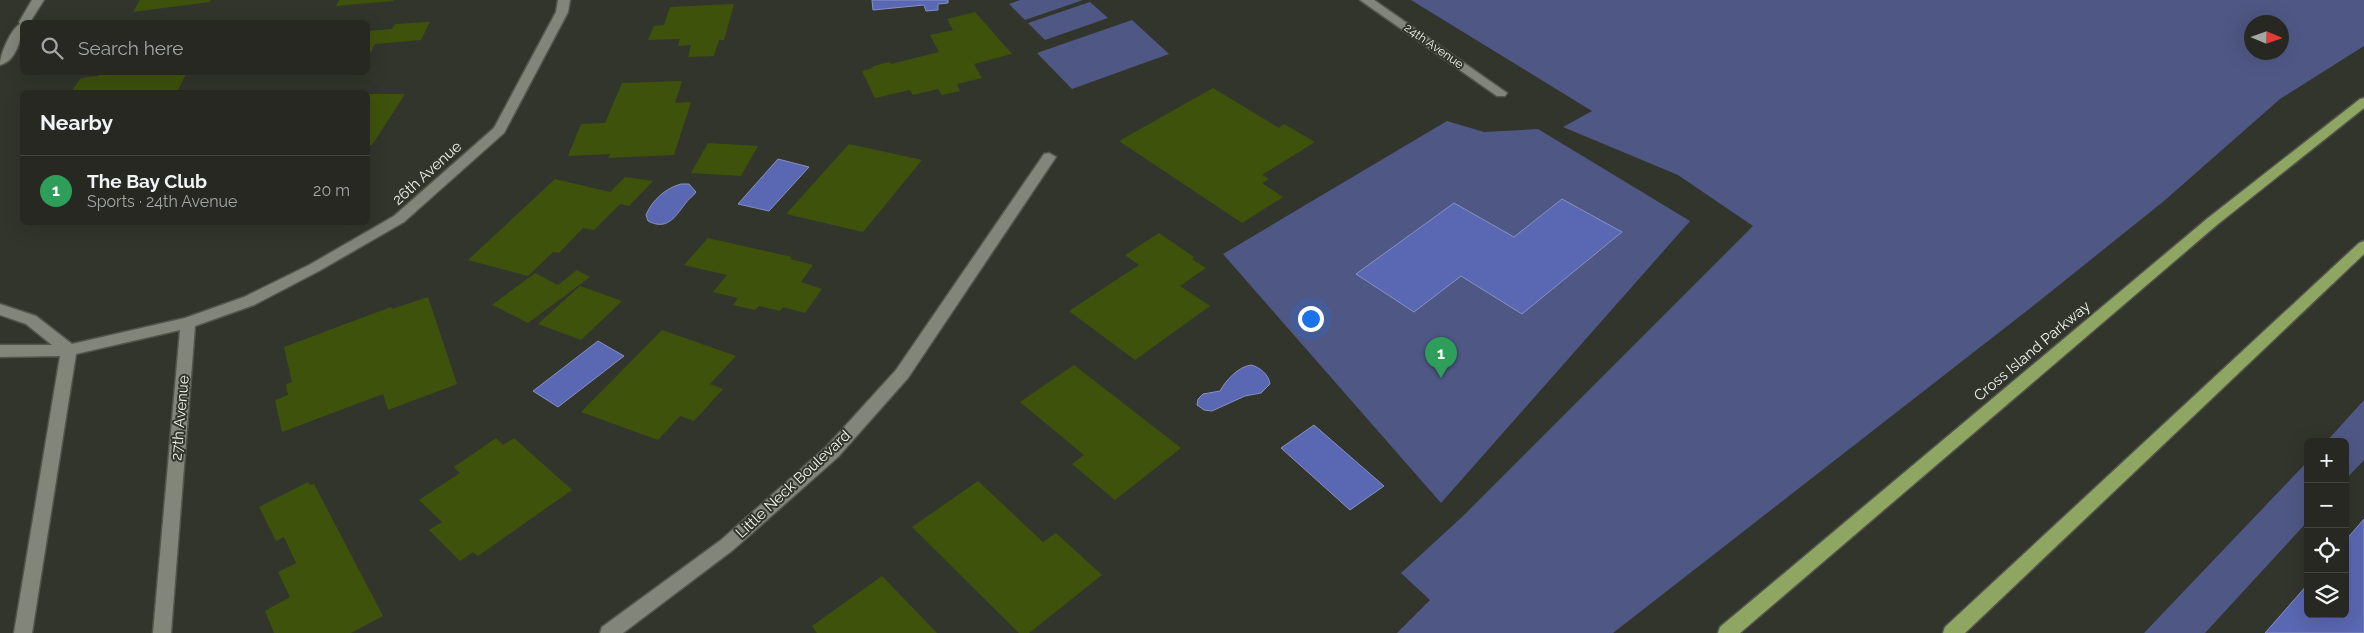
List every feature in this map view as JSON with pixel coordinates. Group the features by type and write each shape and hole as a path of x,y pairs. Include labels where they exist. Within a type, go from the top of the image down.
{"highway":[{"name":"Cross Island Parkway","path":"1726,633 2213,221 2364,102"},
{"path":"1952,633 2364,246"}],"street":[{"path":"26,20 38,0"},
{"name":"26th Avenue","path":"188,323 249,301 314,268 399,220 498,130 562,12 564,0"},
{"name":"24th Avenue","path":"1366,0 1501,93"},
{"path":"0,61 9,51 20,31"},
{"name":"Little Neck Boulevard","path":"609,633 727,545 832,452 902,374 1049,157"},
{"path":"0,310 31,320 69,350"},
{"path":"0,351 69,350 188,323"},
{"name":"27th Avenue","path":"162,633 188,323"},
{"path":"23,633 69,350"}],"shaded area":[{"path":"872,0 948,0 948,3 938,4 938,10 926,11 924,5 873,10"},
{"path":"1020,0 1083,0 1025,20 1009,4"},
{"path":"1411,0 2364,0 2364,46 2280,99 2164,201 2033,306 1613,633 1397,633 1430,600 1401,573 1462,517 1753,226 1678,175 1563,127 1592,111"},
{"path":"1090,2 1108,18 1045,40 1028,23"},
{"path":"1132,20 1169,54 1072,89 1037,53"},
{"path":"1447,121 1484,132 1538,129 1690,221 1441,503 1223,254"},
{"path":"778,159 809,167 769,211 738,204"},
{"path":"681,184 689,184 696,192 678,214 665,223 655,224 648,221 646,215 660,195 670,188"},
{"path":"1562,199 1622,232 1522,314 1461,276 1414,312 1356,274 1454,203 1514,237"},
{"path":"598,341 624,356 558,407 533,391"},
{"path":"1251,365 1264,372 1268,378 1270,384 1261,393 1245,396 1212,411 1204,410 1197,405 1198,399 1203,394 1220,391 1233,375 1242,368"},
{"path":"2364,400 2364,460 2349,476 2349,438 2330,438"},
{"path":"1314,425 1384,486 1350,510 1281,448"},
{"path":"2304,465 2304,525 2205,633 2144,633"},
{"path":"2364,519 2364,633 2265,633 2304,589 2304,618 2349,618 2349,536"}],"building":[{"path":"140,0 211,0 209,2 133,12"},
{"path":"339,0 393,0 393,1 336,6"},
{"path":"734,4 724,40 719,40 714,56 688,57 691,45 678,46 680,39 648,40 654,26 664,25 670,7"},
{"path":"975,12 1012,54 974,64 982,78 957,84 960,91 942,95 938,89 913,95 910,90 875,98 862,71 889,62 891,64 939,52 930,35 953,30 947,19"},
{"path":"430,22 421,40 375,44 370,53 370,31 392,29 395,24"},
{"path":"186,75 178,90 72,90 81,78 98,76"},
{"path":"682,81 675,103 691,102 674,155 608,158 610,154 568,156 581,124 605,123 622,83"},
{"path":"1213,88 1279,128 1284,124 1315,142 1262,175 1269,179 1262,183 1283,197 1242,223 1119,141"},
{"path":"370,94 405,94 372,145 370,145"},
{"path":"708,143 758,146 741,176 691,173"},
{"path":"849,144 922,160 863,232 786,214"},
{"path":"625,177 653,181 629,206 620,204 594,230 583,228 559,253 553,252 528,276 468,260 555,179 610,192"},
{"path":"1159,233 1194,257 1192,259 1206,268 1180,286 1210,306 1135,360 1069,311 1139,265 1125,255"},
{"path":"708,238 792,257 790,259 813,265 801,282 822,289 805,313 783,307 780,311 759,306 755,310 733,305 738,298 713,292 727,275 684,265"},
{"path":"577,270 590,277 528,323 492,305 535,273 558,285"},
{"path":"580,286 622,301 581,340 538,324"},
{"path":"428,297 457,384 388,410 383,394 282,432 275,400 288,395 286,384 292,382 284,347 391,307 392,309"},
{"path":"662,330 736,356 710,384 723,389 694,421 680,416 658,440 581,412"},
{"path":"1074,365 1181,448 1115,500 1072,464 1084,455 1020,402"},
{"path":"496,438 503,445 514,438 572,490 478,556 473,552 460,561 429,530 442,522 419,500 460,473 454,467"},
{"path":"978,481 1043,542 1056,533 1102,575 1029,633 1019,633 912,527"},
{"path":"308,482 310,485 314,484 383,616 351,633 274,633 265,611 290,597 278,572 296,563 284,537 276,541 259,507"},
{"path":"882,576 937,633 817,633 812,626"}],"place":[{"name":"The Bay Club","path":"1441,378"}]}
